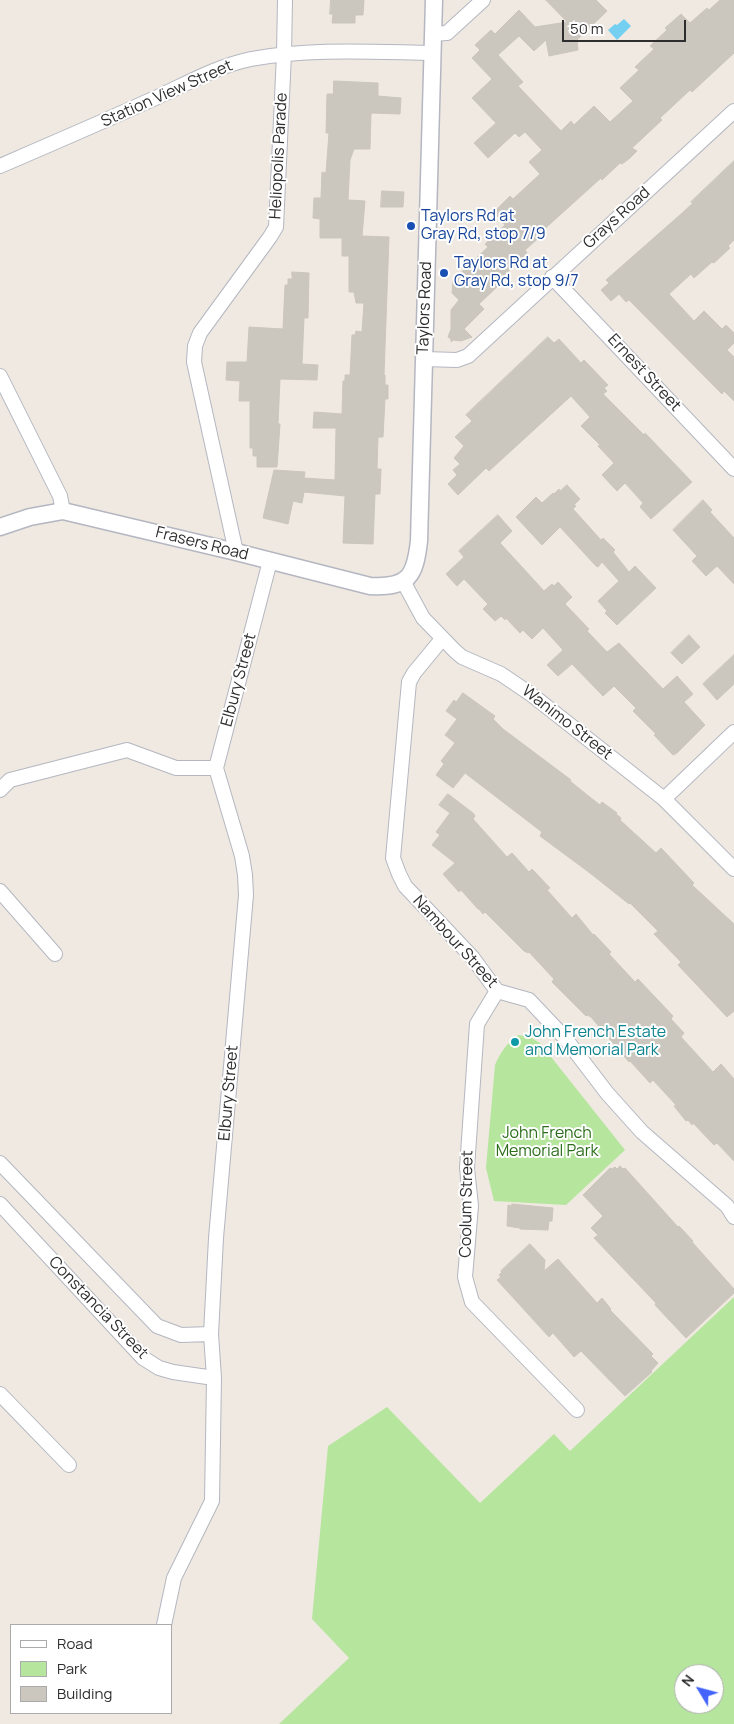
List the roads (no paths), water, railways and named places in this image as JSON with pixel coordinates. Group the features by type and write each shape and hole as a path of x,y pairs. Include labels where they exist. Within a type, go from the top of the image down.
{"street":[{"name":"Heliopolis Parade","path":"236,552 194,362 195,346 200,333 276,227 285,0"},
{"name":"Taylors Road","path":"403,581 413,572 419,541 434,0"},
{"path":"433,34 447,33 483,0"},
{"name":"Station View Street","path":"0,166 92,127 216,70 249,60 284,54 326,52 432,53"},
{"name":"Grays Road","path":"424,359 457,360 468,356 734,111"},
{"name":"Ernest Street","path":"552,277 734,469"},
{"path":"0,376 60,496 63,511"},
{"name":"Frasers Road","path":"0,527 30,517 63,511 370,586 392,585 403,581"},
{"name":"Elbury Street","path":"164,1624 174,1578 212,1501 214,1378 211,1334 216,1238 246,895 242,856 216,768 270,561"},
{"name":"Wanimo Street","path":"403,581 423,618 462,657 501,674 532,694 664,799 734,869"},
{"name":"Nambour Street","path":"442,639 414,673 409,682 393,858 398,874 405,886 472,957 497,991 530,1000 565,1038 607,1093 642,1132 727,1206 734,1217"},
{"path":"664,799 734,732"},
{"path":"0,790 10,780 127,750 176,768 216,768"},
{"path":"0,891 55,954"},
{"name":"Coolum Street","path":"497,991 477,1024 467,1168 470,1206 465,1277 472,1302 576,1410"},
{"name":"Constancia Street","path":"0,1163 158,1326 181,1335 211,1334"},
{"name":"Constancia Street","path":"0,1204 143,1358 159,1368 173,1372 214,1378"},
{"path":"0,1394 69,1466"}],"water":[{"path":"624,19 631,26 617,40 608,30"}],"place":[{"name":"Taylors Rd at Gray Rd, stop 7/9","path":"411,226"},
{"name":"Taylors Rd at Gray Rd, stop 9/7","path":"444,273"},
{"name":"John French Estate and Memorial Park","path":"515,1042"}],"park label":[{"name":"John French Memorial Park","path":"547,1143"}]}
